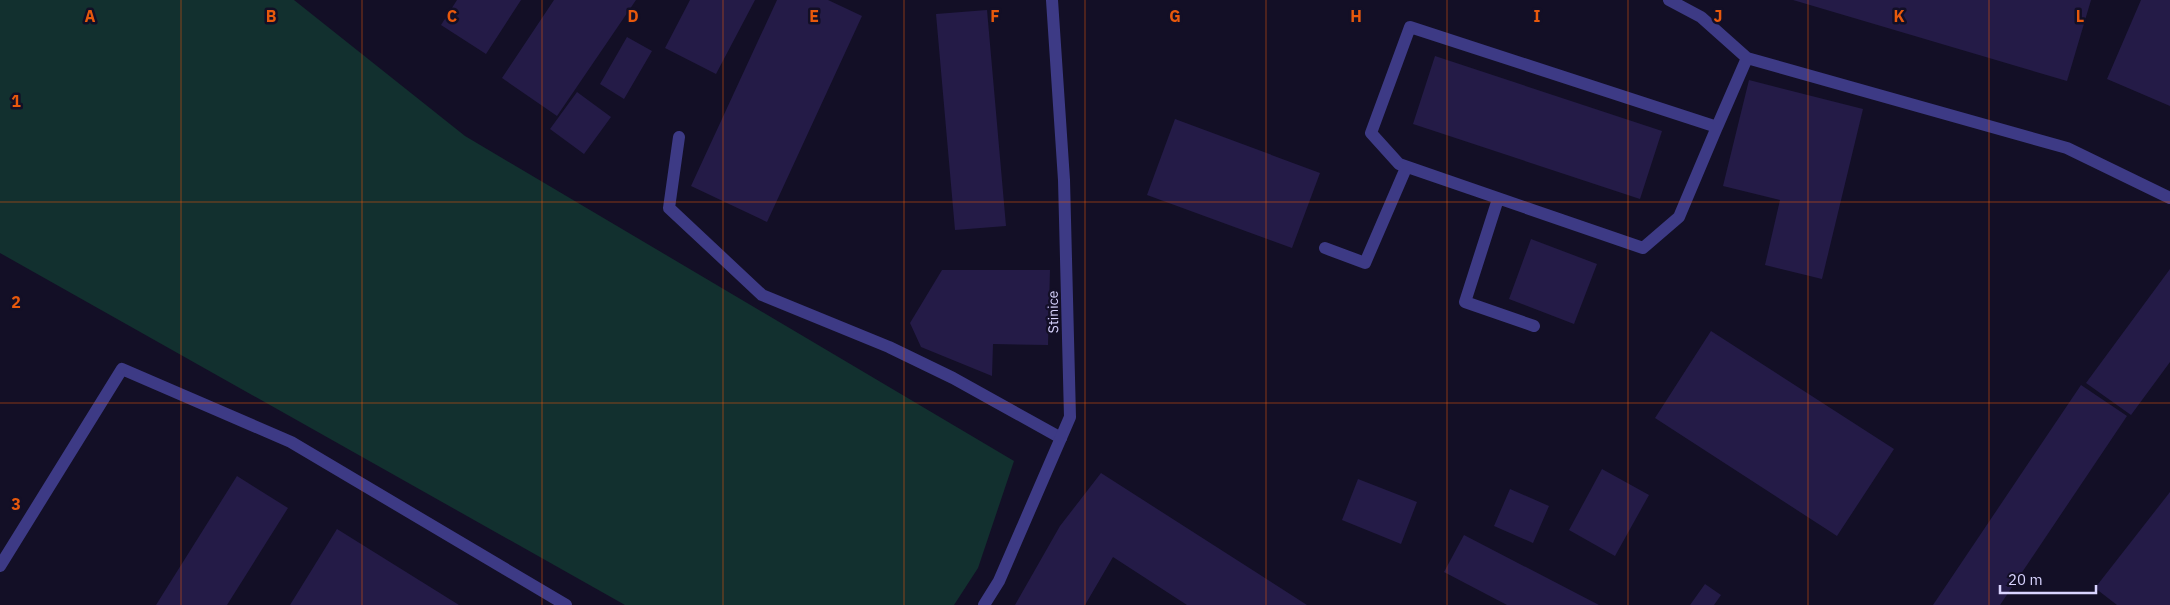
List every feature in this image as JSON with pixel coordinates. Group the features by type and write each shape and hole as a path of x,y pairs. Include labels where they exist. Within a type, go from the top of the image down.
{"street":[{"name":"Stinice","path":"984,605 999,581 1070,417 1064,180 1052,0"},
{"path":"1670,0 1702,17 1747,58 2067,148 2170,198"},
{"path":"1717,127 1410,27 1371,133 1398,164 1406,168 1643,248 1679,216 1747,58"},
{"path":"679,137 670,208 762,295 889,348 953,378 1061,438"},
{"path":"1325,248 1365,262 1406,168"},
{"path":"1498,198 1465,302 1534,326"},
{"path":"0,566 122,369 291,442 566,605"}],"green space":[{"path":"0,0 294,0 465,136 1014,461 978,568 954,605 625,605 0,253"}],"building":[{"path":"457,0 521,0 486,54 441,25"},
{"path":"554,0 636,0 557,116 502,78"},
{"path":"690,0 755,0 716,74 665,48"},
{"path":"777,0 828,0 862,16 767,222 691,186"},
{"path":"1793,0 2091,0 2067,81"},
{"path":"2141,0 2170,0 2170,106 2107,79"},
{"path":"987,10 1006,226 955,230 936,14"},
{"path":"627,37 652,51 624,99 600,84"},
{"path":"1435,56 1662,131 1640,199 1413,124"},
{"path":"1749,80 1863,109 1822,279 1765,265 1780,200 1723,186"},
{"path":"577,92 611,117 584,154 550,129"},
{"path":"1175,119 1320,173 1292,248 1147,195"},
{"path":"1531,239 1597,264 1574,324 1509,299"},
{"path":"2170,269 2170,362 2131,415 2086,383"},
{"path":"942,270 1050,270 1048,345 993,344 992,376 921,347 910,323"},
{"path":"1711,331 1894,449 1837,536 1655,418"},
{"path":"2081,385 2127,416 2000,605 1933,605"},
{"path":"1602,469 1649,495 1615,556 1569,530"},
{"path":"1101,473 1307,605 1187,605 1113,557 1085,605 1015,605 1060,526"},
{"path":"237,476 288,508 227,605 156,605"},
{"path":"1358,479 1417,502 1401,544 1342,520"},
{"path":"1510,489 1549,506 1533,543 1494,526"},
{"path":"2170,492 2170,605 2117,605 2095,588"},
{"path":"337,529 459,605 290,605"},
{"path":"1464,535 1599,605 1507,605 1444,572"},
{"path":"1705,584 1721,595 1714,605 1690,605"}]}
